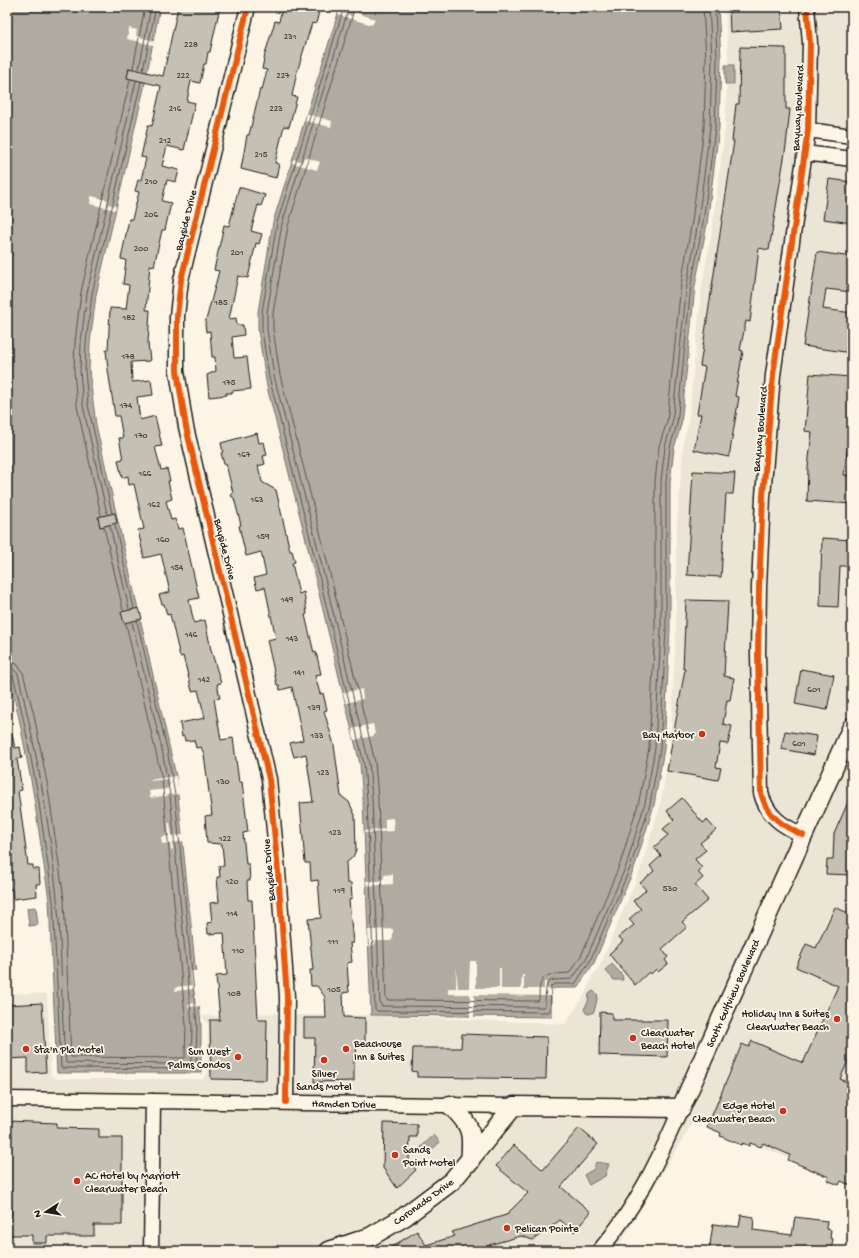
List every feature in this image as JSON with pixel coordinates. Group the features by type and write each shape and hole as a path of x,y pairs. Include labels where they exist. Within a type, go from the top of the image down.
{"main road":[{"name":"South Gulfview Boulevard","path":"681,1108 852,727"},
{"path":"450,1105 464,1119 470,1129 472,1140 470,1162"},
{"name":"Hamden Drive","path":"514,1106 681,1108"},
{"name":"Coronado Drive","path":"329,1251 370,1237 404,1217 452,1181 470,1162 514,1106"}],"street":[{"name":"Bayside Drive","path":"248,7 181,280 177,316 177,371 186,427 269,779 278,871 287,998 286,1102"},
{"name":"Bayway Boulevard","path":"803,834 783,826 774,818 764,802 761,793 758,654 763,496 773,375 806,153 808,130 810,42 807,7"},
{"path":"808,130 852,136"},
{"path":"806,153 852,159"},
{"name":"Hamden Drive","path":"7,1099 514,1106"},
{"path":"151,1251 153,1101"},
{"name":"South Gulfview Boulevard","path":"599,1251 639,1195 659,1160 681,1108"}],"shaded area":[{"path":"725,7 800,7 802,43 800,130 766,375 756,496 751,655 754,794 757,804 769,823 779,831 794,838 677,1102 516,1099 512,1097 510,1099 453,1099 450,1096 447,1098 293,1096 295,1015 371,1015 565,1024 587,991 591,978 600,965 640,871 660,806 670,749 676,629 676,537 684,438 688,425 702,286 713,224 725,128 728,58"},
{"path":"815,7 852,7 852,130 815,125 817,42"},
{"path":"812,160 852,166 852,709 799,826 788,820 780,813 771,800 769,791 766,729 766,587 770,496 780,375"},
{"path":"852,744 852,1187 696,1117 616,1251 608,1251 646,1199 665,1162"},
{"path":"7,993 47,994 51,1075 57,1079 203,1079 207,1073 208,1024 201,1016 278,1013 279,1096 7,1093"},
{"path":"7,1106 146,1108 144,1251 7,1251"},
{"path":"160,1108 447,1112 463,1131 463,1159 447,1176 400,1212 367,1231 321,1247 301,1251 159,1251"},
{"path":"517,1112 671,1115 652,1158 633,1192 590,1251 349,1251 473,1168 476,1169 477,1164"}],"water":[{"path":"7,7 160,7 144,88 96,295 90,343 89,370 96,425 176,776 201,1024 201,1073 57,1073 49,900 33,791 19,718 7,669"},
{"path":"340,7 718,7 721,58 719,128 707,224 695,286 681,425 674,448 670,482 670,629 664,749 654,805 634,869 594,963 577,988 554,988 554,1017 371,1015 363,800 360,764 307,544 267,387 258,330 258,312 273,222"},
{"path":"725,65 734,65 734,84 725,84"},
{"path":"36,907 38,925 29,926 27,908"},
{"path":"612,964 622,975 623,980 614,980 605,970"},
{"path":"593,991 598,995 594,1012 589,1014 586,1013 584,1009 588,1002 589,994"},
{"path":"434,1135 440,1142 426,1155 419,1149"},
{"path":"596,1162 609,1164 605,1176 589,1185 584,1175 594,1169"}],"pier":[{"path":"339,12 352,16 354,12 375,19 372,25 338,15"},
{"path":"129,28 137,30 136,36 154,41 153,45 127,39"},
{"path":"307,114 332,121 331,127 305,121"},
{"path":"304,157 320,162 317,170 292,163 293,159 302,162"},
{"path":"91,196 108,200 107,204 116,206 115,210 90,204"},
{"path":"362,689 363,699 346,703 343,693"},
{"path":"373,724 375,734 373,736 354,740 352,729"},
{"path":"176,776 179,794 150,798 149,791 167,789 170,785 169,779 148,780"},
{"path":"393,818 394,831 365,833 364,831 385,829 385,819"},
{"path":"168,823 170,823 172,836 183,835 184,841 172,843 173,849 171,850 170,843 162,844 161,837 169,836"},
{"path":"393,874 393,884 367,886 366,881 379,881 384,878 384,875"},
{"path":"393,929 393,938 391,941 376,941 375,944 369,947 368,930"},
{"path":"470,961 476,961 476,988 499,988 499,968 501,968 501,989 521,989 522,975 524,975 524,989 544,989 544,982 546,982 546,989 570,990 556,990 555,1018 552,1018 552,996 474,995 474,1018 470,1018 470,994 448,994 448,988 456,988 456,967 458,988 469,988"},
{"path":"190,971 197,971 200,1006 188,1007 188,1004 195,1003 194,989 175,991 176,987 192,985"}],"building":[{"path":"178,7 220,7 210,52 208,52 206,64 204,64 200,83 191,81 187,101 195,103 184,150 167,146 162,166 179,170 176,182 167,180 162,201 171,203 165,230 162,230 154,266 150,265 146,310 150,310 148,343 150,361 131,362 132,382 151,380 153,395 137,397 140,420 155,416 162,446 155,447 161,470 167,469 170,481 168,481 172,499 166,501 171,520 175,519 178,529 183,528 199,598 189,600 194,623 205,620 211,650 221,683 217,684 220,698 214,699 221,740 233,738 239,782 242,782 248,832 243,833 246,864 249,864 250,881 247,881 248,900 252,900 258,1020 267,1020 266,1080 211,1079 210,1020 220,1020 216,976 227,975 224,933 208,934 207,923 212,922 210,903 219,902 217,877 220,877 219,866 224,866 222,844 207,843 205,816 212,815 204,754 201,747 196,748 194,740 185,741 184,736 182,737 180,723 205,718 198,690 192,691 183,656 180,657 170,614 167,615 164,604 162,604 159,595 170,592 161,554 144,558 138,530 144,529 134,484 129,485 128,476 122,478 118,460 123,459 119,438 123,438 119,416 115,416 106,350 108,350 110,308 126,309 129,285 123,284 126,260 121,259 129,219 132,219 139,192 135,191 138,180 141,180 146,158 141,157 148,125 152,126 161,86 127,78 129,68 163,76"},
{"path":"282,7 320,7 316,24 312,23 297,72 292,96 297,97 289,127 284,126 275,163 279,164 276,178 241,169 247,135 249,135 260,89 262,90 267,70 262,69 265,54 275,21 279,22"},
{"path":"729,7 781,7 783,29 730,32"},
{"path":"740,47 786,48 786,109 790,109 786,146 769,250 759,248 750,322 746,321 740,350 743,351 735,396 739,397 729,457 694,450 701,414 697,414 705,367 700,366 734,141 732,141 736,104 739,104"},
{"path":"829,179 852,182 852,223 823,219"},
{"path":"239,187 265,195 261,206 258,205 251,231 262,234 259,244 256,243 248,278 238,276 229,319 236,318 237,325 243,325 244,335 232,337 234,358 247,357 251,389 232,391 232,393 226,393 227,395 209,397 207,375 216,371 215,357 212,357 210,331 206,332 205,324 219,271 214,270 224,225 229,226"},
{"path":"817,252 852,257 852,292 826,289 823,309 852,313 852,353 803,346"},
{"path":"810,374 852,377 852,436 849,436 844,475 852,476 852,504 807,501 808,467 812,432 805,431"},
{"path":"257,433 259,443 264,442 267,455 263,456 265,464 258,466 262,482 276,490 290,551 292,551 295,562 292,563 299,594 304,592 307,614 305,615 314,653 316,652 321,674 315,675 320,694 323,693 327,710 324,711 334,745 341,796 349,802 355,815 356,850 353,857 346,863 347,883 351,883 352,899 349,900 353,943 350,943 352,962 347,963 349,992 343,993 344,1017 365,1018 365,1045 357,1045 356,1054 354,1054 354,1081 314,1082 315,1038 304,1038 304,1018 326,1018 325,997 317,986 311,986 310,970 313,970 308,919 321,918 318,880 311,881 310,863 305,863 300,803 313,802 306,754 294,757 290,743 303,740 292,687 280,690 279,685 277,685 267,640 276,638 265,587 257,589 254,578 266,575 261,552 246,556 239,526 241,525 234,498 231,496 233,493 226,464 224,464 221,453 223,452 221,443"},
{"path":"693,471 735,473 733,494 726,494 721,577 687,575"},
{"path":"115,513 117,523 100,527 98,517"},
{"path":"822,538 852,540 852,566 840,566 838,607 820,606"},
{"path":"686,600 728,601 724,676 734,678 730,700 727,700 723,724 732,726 728,744 720,743 716,767 721,768 718,780 667,771 685,669 683,669"},
{"path":"139,608 142,619 124,623 121,612"},
{"path":"801,669 834,675 827,710 795,704"},
{"path":"785,731 817,736 814,755 781,749"},
{"path":"12,734 15,748 20,747 22,758 17,759 22,790 18,791 28,865 33,865 33,869 39,869 40,884 36,884 37,896 13,899 12,889 7,890 7,735"},
{"path":"852,793 852,875 826,874 827,860 833,860 834,834"},
{"path":"682,798 703,823 707,820 716,830 700,843 706,850 695,859 702,868 698,872 703,878 695,885 708,900 682,922 687,927 662,949 668,957 665,960 668,964 658,972 656,969 651,974 649,972 635,985 609,954 623,941 619,937 634,925 629,919 641,909 633,901 646,890 640,883 654,871 650,866 661,856 654,847 668,835 663,829 674,820 667,811"},
{"name":"Edge Hotel Clearwater Beach","path":"835,907 852,915 852,1052 840,1079 852,1084 852,1186 841,1181 839,1185 827,1180 829,1177 788,1160 790,1155 763,1143 761,1147 750,1143 749,1146 743,1143 741,1145 720,1136 721,1133 707,1127 742,1044 749,1047 752,1041 803,1063 838,986 796,967 806,944 816,948"},
{"path":"42,1003 46,1072 28,1073 28,1058 7,1059 7,1005"},
{"name":"Clearwater Beach Hotel","path":"600,1012 612,1013 612,1020 668,1020 667,1057 599,1055"},
{"path":"462,1034 547,1037 546,1079 417,1077 417,1072 412,1071 413,1048 461,1048"},
{"name":"AC Hotel by Marriott Clearwater Beach","path":"7,1121 57,1123 57,1128 99,1129 99,1138 122,1138 122,1225 94,1225 94,1236 47,1236 47,1243 32,1243 32,1235 7,1235 7,1221 11,1221 11,1195 7,1195"},
{"name":"Sands Point Motel","path":"384,1123 417,1124 417,1137 410,1137 409,1160 416,1170 397,1188 383,1168"},
{"path":"579,1128 598,1144 561,1187 591,1212 574,1232 560,1220 533,1240 521,1236 489,1245 494,1251 385,1251 417,1231 426,1245 455,1236 452,1232 506,1215 528,1193 496,1166 514,1145 543,1170"},
{"path":"741,1215 754,1217 753,1230 792,1235 795,1217 827,1221 826,1229 831,1230 830,1238 833,1239 831,1251 709,1251 713,1224 739,1227"}],"cycle path":[{"path":"248,7 181,280 177,316 177,371 186,427 269,779 278,871 287,997 286,1102"},
{"path":"803,835 788,828 776,819 767,808 761,793 758,654 763,496 773,375 808,130 810,43 807,7"}],"place":[{"name":"Bay Harbor","path":"702,734"},
{"name":"Holiday Inn & Suites Clearwater Beach","path":"837,1019"},
{"name":"Clearwater Beach Hotel","path":"633,1038"},
{"name":"Sta'n Pla Motel","path":"26,1049"},
{"name":"Beachouse Inn & Suites","path":"346,1049"},
{"name":"Sun West Palms Condos","path":"238,1057"},
{"name":"Silver Sands Motel","path":"324,1060"},
{"name":"Edge Hotel Clearwater Beach","path":"783,1111"},
{"name":"Sands Point Motel","path":"395,1155"},
{"name":"AC Hotel by Marriott Clearwater Beach","path":"77,1181"},
{"name":"Pelican Pointe","path":"507,1228"}]}
